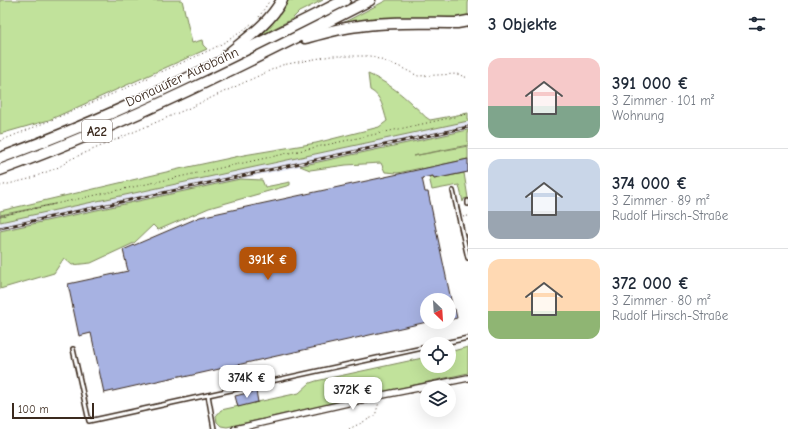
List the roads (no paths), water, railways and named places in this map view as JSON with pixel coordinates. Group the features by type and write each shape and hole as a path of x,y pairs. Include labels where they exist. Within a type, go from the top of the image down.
{"highway":[{"path":"214,66 263,25 282,0"},
{"name":"Donauufer Autobahn","path":"0,158 141,100 214,66 344,0"},
{"name":"Donauufer Autobahn","path":"0,170 173,98 370,0"},
{"path":"284,44 360,25 468,21"}],"street":[{"path":"235,429 378,396 468,378"}],"lane":[{"path":"453,191 468,258"},
{"path":"456,340 468,338"},
{"path":"73,349 89,421 420,349"},
{"path":"208,395 214,429"}],"railway":[{"path":"0,228 468,127"}]}
